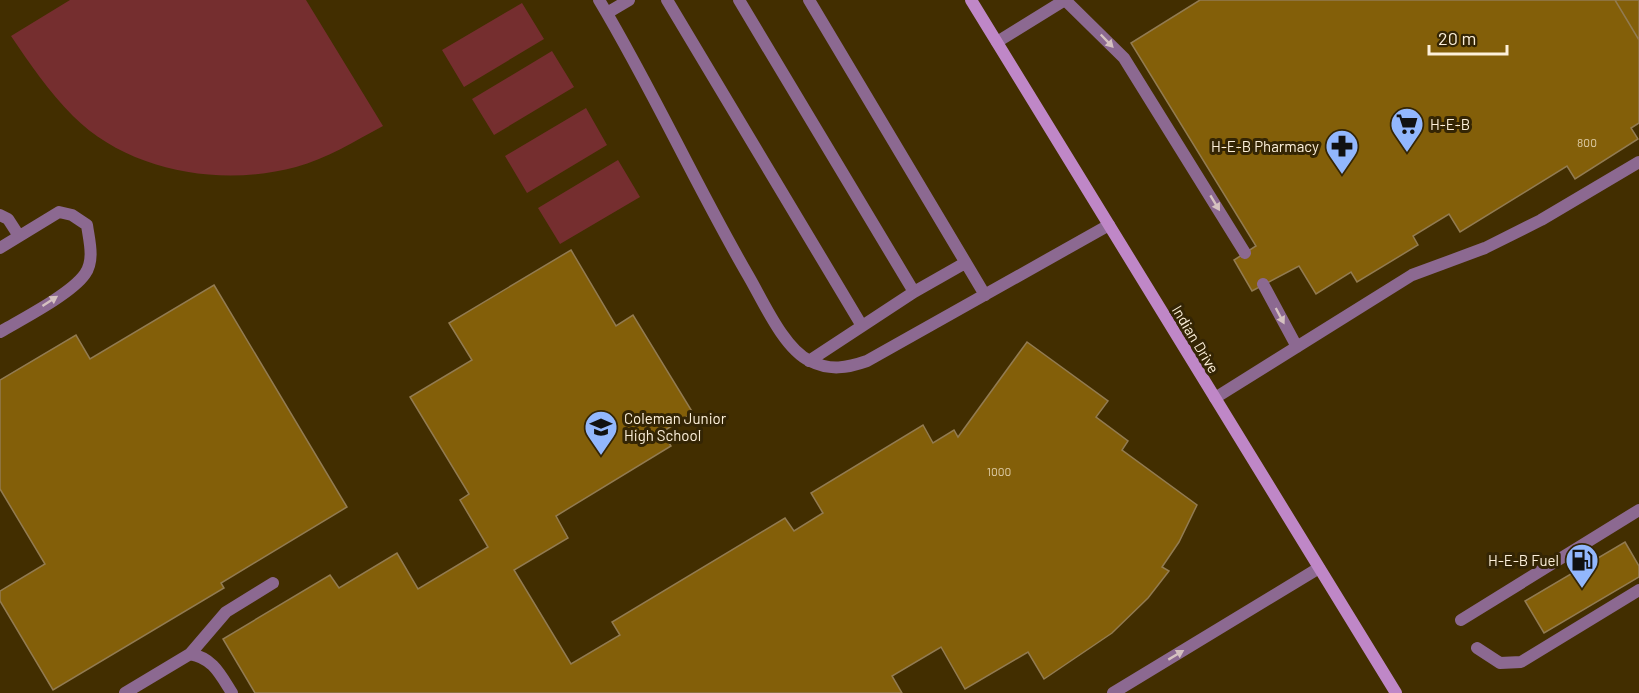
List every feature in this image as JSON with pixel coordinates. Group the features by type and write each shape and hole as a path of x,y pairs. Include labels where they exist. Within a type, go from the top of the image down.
{"street":[{"name":"Indian Drive","path":"971,0 1396,693"}],"lane":[{"path":"599,0 710,208 770,313 794,348 809,361 843,369 867,362 1109,225"},
{"path":"607,13 629,0"},
{"path":"667,0 862,326"},
{"path":"739,0 914,292"},
{"path":"809,0 985,295"},
{"path":"997,42 1065,0 1124,58 1245,253"},
{"path":"1215,398 1412,275 1485,248 1531,225 1639,162"},
{"path":"0,248 59,212 72,215 87,225 91,252 85,274 64,291 0,332"},
{"path":"0,215 8,219 19,236"},
{"path":"809,361 914,292 965,263"},
{"path":"1263,284 1297,347"},
{"path":"1461,620 1639,510"},
{"path":"1113,693 1319,568"},
{"path":"125,693 190,654 226,612 273,584"},
{"path":"1478,648 1500,663 1521,662 1639,590"},
{"path":"190,654 203,656 216,666 232,693"}],"shaded area":[{"path":"70,0 306,0 383,126 318,159 296,167 267,173 207,174 177,170 148,162 96,135 73,116 48,88 11,36"},
{"path":"522,3 544,39 464,87 442,50"},
{"path":"552,51 574,87 494,135 472,99"},
{"path":"586,108 607,145 527,193 505,156"},
{"path":"618,160 640,197 560,244 538,208"}],"building":[{"name":"H-E-B","path":"1200,0 1615,0 1639,40 1639,123 1631,128 1638,139 1575,179 1567,166 1460,232 1449,214 1413,236 1418,245 1357,282 1351,272 1316,294 1299,266 1252,291 1234,260 1256,246 1131,43"},
{"path":"1615,0 1639,0 1639,40"},
{"path":"571,250 616,326 633,315 693,413 662,432 671,446 556,516 568,538 514,570 571,664 620,635 612,622 785,518 794,531 823,513 811,493 923,425 933,443 954,430 958,437 1027,342 1108,401 1096,417 1128,441 1122,450 1197,505 1179,542 1162,567 1169,571 1148,598 1112,633 1044,679 1028,652 965,689 941,647 892,676 902,693 255,693 223,639 330,575 339,588 397,553 418,589 488,547 460,500 469,494 410,397 472,360 449,323"},
{"path":"214,285 347,507 221,583 224,588 53,690 0,601 0,591 45,564 0,489 0,380 76,335 90,359"},
{"name":"H-E-B Fuel","path":"1625,542 1639,566 1639,577 1544,633 1525,601"}],"place":[{"name":"H-E-B","path":"1407,153"},
{"name":"H-E-B Pharmacy","path":"1342,175"},
{"name":"Coleman Junior High School","path":"601,456"},
{"name":"H-E-B Fuel","path":"1582,589"}]}
